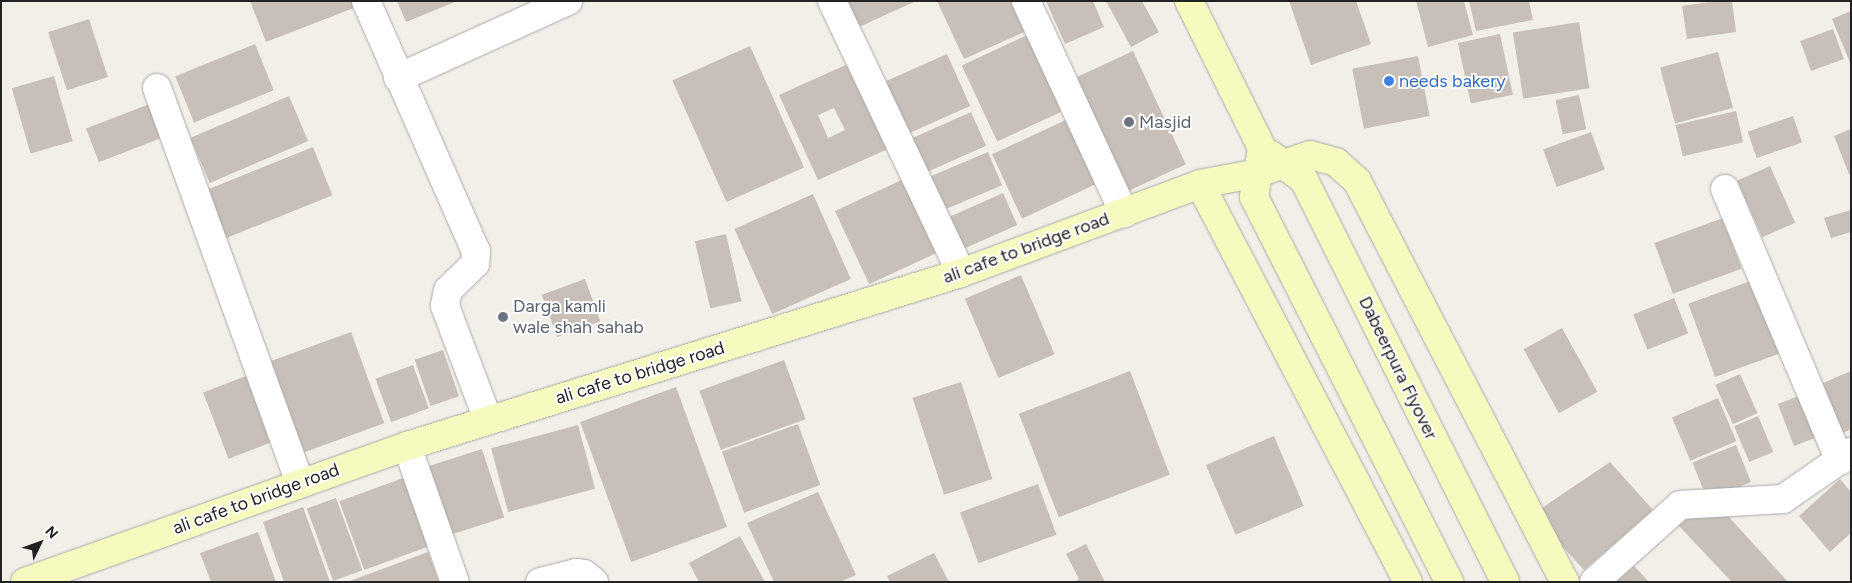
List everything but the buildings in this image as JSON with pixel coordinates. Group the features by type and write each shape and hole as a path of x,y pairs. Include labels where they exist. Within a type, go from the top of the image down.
{"street":[{"path":"366,1 398,78 476,251 475,264 448,290 445,306 488,420"},
{"path":"398,78 568,1"},
{"path":"832,1 962,273"},
{"path":"1026,1 1124,213"},
{"path":"1189,1 1449,582"},
{"path":"157,88 300,483"},
{"name":"ali cafe to bridge road","path":"25,582 406,446 962,273 1200,184 1264,170 1310,155 1336,162 1357,181 1565,582"},
{"name":"Dabeerpura Flyover","path":"1264,170 1304,180 1505,582"},
{"path":"1200,184 1408,582"},
{"path":"1594,582 1680,504 1783,499 1846,457 1725,189"},
{"path":"406,446 455,582"},
{"path":"540,582 576,573 584,574 594,582"}],"place":[{"name":"needs bakery","path":"1389,81"},
{"name":"Masjid","path":"1129,122"},
{"name":"Darga kamli wale shah sahab","path":"503,317"}]}
